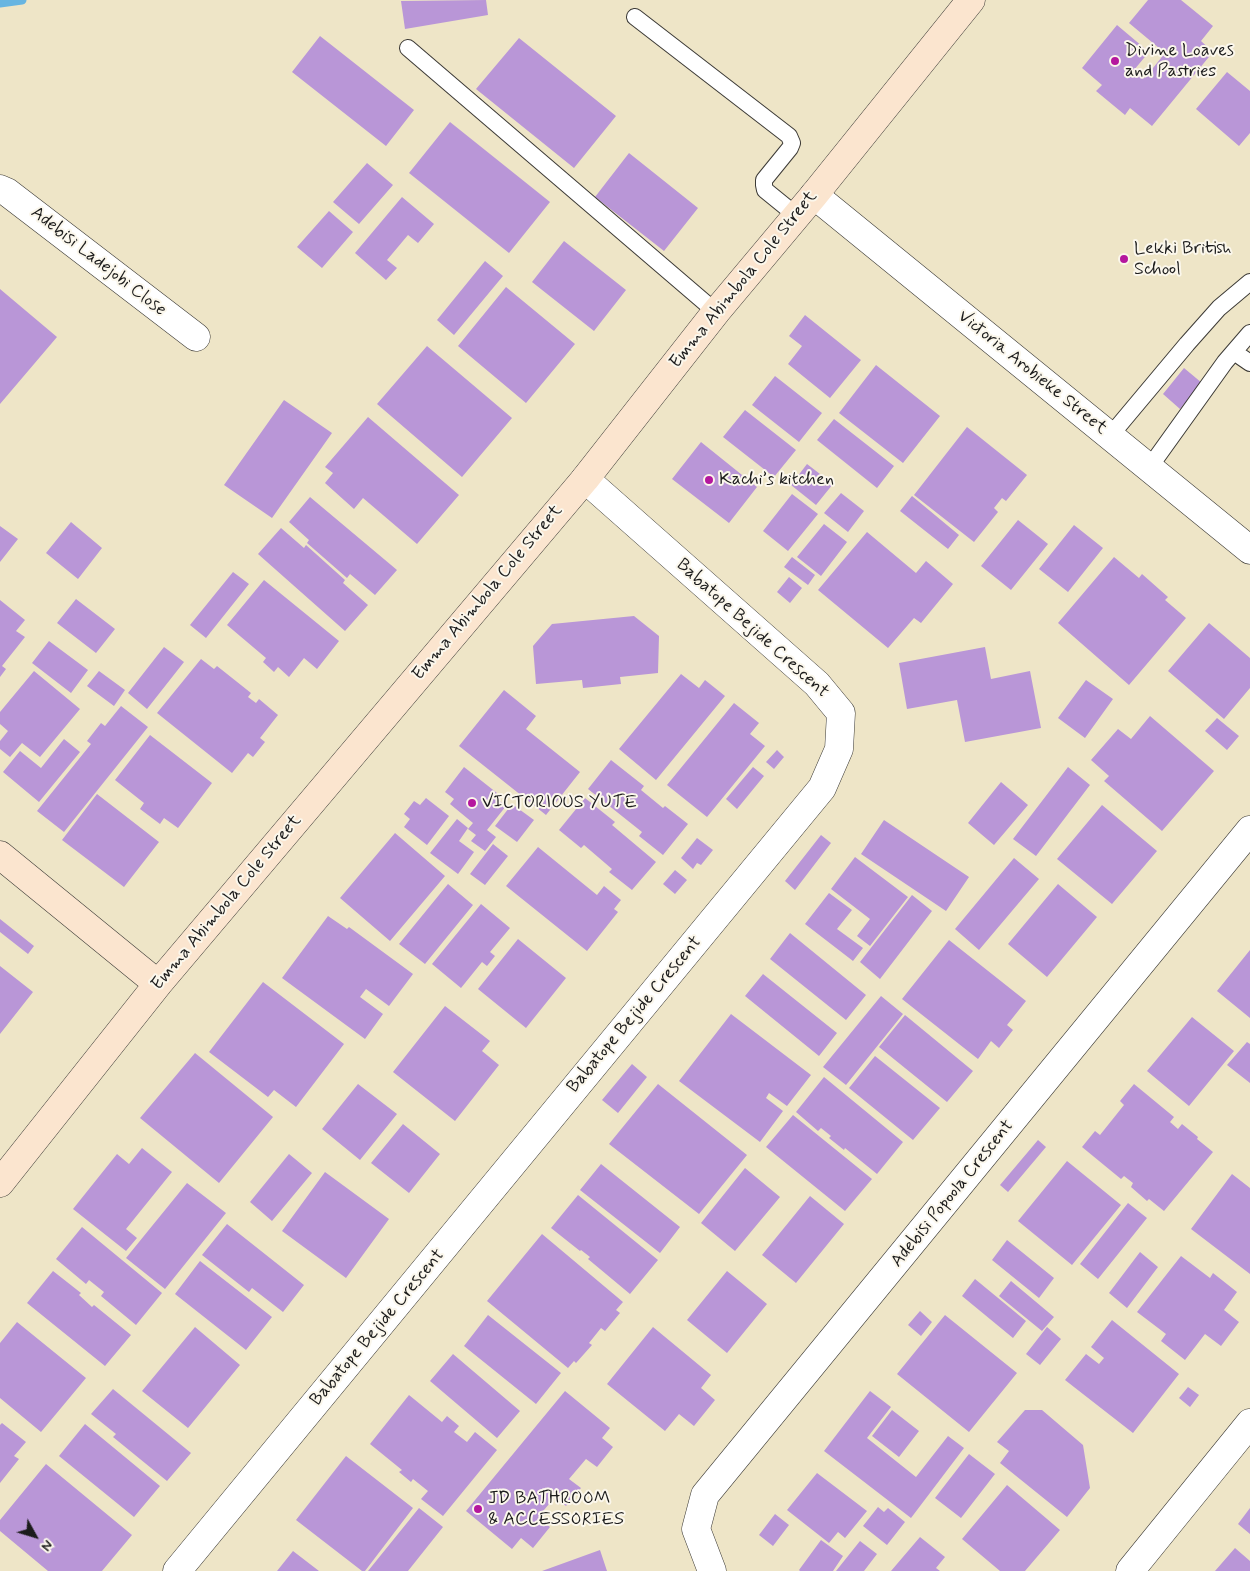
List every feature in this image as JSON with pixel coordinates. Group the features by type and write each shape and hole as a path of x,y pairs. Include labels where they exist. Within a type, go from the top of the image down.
{"street":[{"name":"Emma Abimbola Cole Street","path":"0,1183 158,984 585,479 716,312 797,216 972,0"},
{"name":"Adebisi Ladejobi Close","path":"0,189 7,192 196,337"},
{"name":"Victoria Arobieke Street","path":"814,195 1250,550"},
{"name":"Babatope Bejide Crescent","path":"177,1571 822,788 839,749 841,713 817,684 585,479"},
{"name":"Adebisi Popoola Crescent","path":"712,1571 696,1529 705,1495 1250,830"},
{"path":"0,855 158,984"},
{"path":"1130,1571 1250,1422"}],"lane":[{"path":"635,17 789,136 792,142 790,148 764,180 764,185 765,190 797,216"},
{"path":"408,48 716,312"},
{"path":"1110,436 1206,322 1219,308 1250,282"},
{"path":"1149,468 1250,333"},
{"path":"1234,352 1250,363"}],"building":[{"path":"486,0 488,15 405,29 401,1"},
{"name":"Divine Loaves and Pastries","path":"1148,0 1181,0 1213,26 1201,41 1213,52 1152,126 1130,108 1125,115 1096,91 1102,85 1082,68 1117,25 1149,52 1134,70 1145,78 1165,53 1129,23"},
{"path":"320,36 414,110 386,146 292,72"},
{"path":"519,38 616,116 574,168 476,89"},
{"path":"1227,72 1250,91 1250,133 1239,146 1196,109"},
{"path":"450,122 550,202 509,253 409,173"},
{"path":"629,153 698,208 664,251 595,197"},
{"path":"367,163 393,185 359,224 333,202"},
{"path":"402,197 434,224 418,243 408,235 387,260 397,268 386,280 355,253"},
{"path":"329,211 353,232 322,268 297,247"},
{"path":"564,241 626,290 594,331 532,282"},
{"path":"485,261 503,276 454,335 437,320"},
{"path":"506,287 575,344 526,403 458,346"},
{"path":"0,289 57,337 0,404"},
{"path":"805,315 861,360 830,398 788,364 802,346 789,336"},
{"path":"427,346 512,418 462,477 377,404"},
{"path":"876,365 940,416 903,463 839,413"},
{"path":"1184,368 1202,383 1180,409 1163,394"},
{"path":"775,376 822,413 799,442 752,405"},
{"path":"284,400 332,433 272,518 224,485"},
{"path":"745,410 796,450 774,477 723,437"},
{"path":"368,417 459,495 417,544 363,498 354,509 325,483 333,473 325,467"},
{"path":"834,419 894,466 877,488 817,440"},
{"path":"967,427 1027,475 1006,501 1002,498 994,508 998,512 974,542 914,495"},
{"path":"701,442 757,487 729,523 672,479"},
{"path":"807,464 833,484 816,505 791,485"},
{"path":"841,493 864,511 848,532 824,513"},
{"path":"792,494 818,514 788,551 763,531"},
{"path":"912,496 959,535 948,549 900,511"},
{"path":"310,497 397,570 375,595 350,574 347,578 307,543 309,540 289,522"},
{"path":"1018,520 1048,544 1011,590 981,566"},
{"path":"71,522 102,548 78,579 46,553"},
{"path":"824,524 847,542 821,576 797,557"},
{"path":"1074,525 1103,548 1068,592 1039,569"},
{"path":"0,526 18,539 0,562"},
{"path":"281,528 304,548 306,545 345,580 343,583 368,605 345,631 258,554"},
{"path":"867,532 916,573 926,561 953,584 921,623 914,618 888,648 818,590"},
{"path":"792,557 815,575 808,585 784,567"},
{"path":"1114,557 1139,578 1142,574 1168,597 1165,600 1186,618 1129,685 1058,623"},
{"path":"233,572 249,584 206,638 190,625"},
{"path":"789,577 802,588 790,603 777,592"},
{"path":"264,580 339,641 317,669 304,658 289,677 278,667 274,672 263,662 266,658 227,625"},
{"path":"76,599 115,629 96,653 57,623"},
{"path":"0,600 25,620 16,631 25,637 2,666 6,669 0,677"},
{"path":"634,616 659,636 658,673 620,677 621,684 583,688 582,680 536,684 533,646 552,624"},
{"path":"1209,623 1250,658 1250,688 1224,719 1168,671"},
{"path":"49,641 88,670 71,693 32,663"},
{"path":"164,647 184,662 147,709 128,693"},
{"path":"985,647 991,679 1030,671 1041,728 965,742 957,700 907,709 899,663"},
{"path":"201,659 214,669 217,666 251,693 248,697 256,703 259,699 278,715 260,738 265,742 253,757 248,753 232,773 157,713"},
{"path":"34,671 80,709 40,757 22,743 10,757 0,749 0,741 8,731 0,724 0,712"},
{"path":"99,671 125,690 114,706 87,686"},
{"path":"681,674 699,688 705,680 725,696 656,780 619,749"},
{"path":"1086,680 1113,699 1085,738 1058,718"},
{"path":"504,690 536,716 526,729 580,772 546,815 459,746"},
{"path":"734,703 759,723 750,734 765,746 707,817 667,785"},
{"path":"121,706 148,727 64,832 37,811 91,744 87,741 101,723 105,726"},
{"path":"1150,716 1214,771 1162,831 1104,781 1109,776 1091,760 1118,729 1131,739"},
{"path":"1217,718 1239,736 1227,750 1205,731"},
{"path":"150,735 212,783 178,828 164,818 160,824 140,809 144,803 115,780"},
{"path":"64,739 80,752 39,802 3,772 20,751 41,768"},
{"path":"777,750 784,757 774,769 766,762"},
{"path":"611,760 644,786 641,790 663,808 665,806 688,824 663,855 639,836 642,832 588,789"},
{"path":"464,767 497,793 494,796 506,806 487,830 496,837 485,851 471,841 476,835 468,829 473,823 450,804 454,799 445,792"},
{"path":"753,767 764,776 737,809 726,799"},
{"path":"1068,767 1090,785 1036,856 1013,839"},
{"path":"1001,782 1028,805 994,845 968,823"},
{"path":"97,794 159,842 124,887 62,840"},
{"path":"426,798 449,816 427,845 404,827 410,819 404,814 414,801 420,805"},
{"path":"585,798 615,822 612,825 656,862 632,890 609,872 612,869 584,845 581,848 559,830"},
{"path":"512,804 534,820 517,842 495,826"},
{"path":"1102,805 1157,851 1112,904 1057,859"},
{"path":"457,819 468,828 459,841 474,852 458,874 430,853"},
{"path":"884,820 969,877 946,911 861,854"},
{"path":"395,833 445,876 390,941 340,898"},
{"path":"821,835 831,843 795,890 785,881"},
{"path":"697,838 713,850 701,865 697,863 693,869 681,858"},
{"path":"493,844 508,856 485,885 470,874"},
{"path":"538,847 597,895 604,886 621,900 614,909 618,912 587,951 506,886"},
{"path":"855,857 908,897 870,946 857,936 870,919 831,889"},
{"path":"1014,858 1039,879 979,950 955,929"},
{"path":"675,870 687,880 675,894 663,884"},
{"path":"448,884 473,905 425,964 399,944"},
{"path":"1058,884 1097,917 1047,977 1008,944"},
{"path":"829,893 852,910 837,929 863,948 853,961 805,924"},
{"path":"912,895 932,911 880,979 860,962"},
{"path":"481,904 510,928 490,952 495,956 487,966 482,962 461,988 432,964"},
{"path":"328,916 347,929 349,927 413,974 389,1006 366,989 360,997 383,1014 365,1039 282,978"},
{"path":"0,919 34,946 28,954 0,932"},
{"path":"790,933 866,995 846,1020 770,959"},
{"path":"518,939 566,978 526,1028 478,989"},
{"path":"949,940 1026,1001 1007,1025 1013,1030 999,1048 991,1041 978,1059 902,999"},
{"path":"1250,950 1250,1018 1217,991"},
{"path":"0,966 33,992 0,1034"},
{"path":"763,974 837,1033 819,1056 745,996"},
{"path":"263,982 344,1044 296,1107 274,1090 268,1097 209,1052"},
{"path":"881,996 903,1014 846,1085 823,1067"},
{"path":"445,1006 490,1041 482,1051 499,1065 455,1121 393,1072"},
{"path":"731,1014 811,1075 787,1106 769,1093 766,1098 783,1111 760,1142 679,1081"},
{"path":"905,1015 973,1071 947,1102 879,1047"},
{"path":"1192,1017 1234,1051 1189,1106 1147,1071"},
{"path":"1247,1042 1250,1044 1250,1083 1227,1065"},
{"path":"195,1053 273,1117 219,1183 140,1118"},
{"path":"875,1056 940,1108 913,1140 849,1088"},
{"path":"632,1064 647,1077 618,1113 602,1100"},
{"path":"824,1077 903,1142 877,1174 845,1148 844,1150 829,1138 831,1136 821,1128 818,1131 796,1112"},
{"path":"358,1084 397,1114 360,1160 322,1129"},
{"path":"658,1084 747,1155 699,1214 609,1144"},
{"path":"1134,1084 1174,1117 1170,1122 1178,1129 1182,1124 1213,1152 1164,1211 1149,1199 1147,1201 1131,1187 1133,1183 1124,1176 1121,1179 1082,1147 1095,1131 1100,1135 1124,1105 1120,1101"},
{"path":"793,1115 872,1179 845,1211 766,1147"},
{"path":"403,1124 440,1154 409,1193 371,1163"},
{"path":"1038,1140 1046,1147 1008,1192 1000,1185"},
{"path":"142,1148 172,1172 126,1229 137,1238 126,1251 73,1209 117,1154 129,1164"},
{"path":"289,1154 312,1173 272,1221 250,1202"},
{"path":"1067,1161 1121,1205 1072,1265 1018,1221"},
{"path":"601,1164 680,1227 660,1253 580,1190"},
{"path":"745,1168 780,1197 735,1251 701,1223"},
{"path":"325,1172 389,1219 346,1278 282,1231"},
{"path":"1232,1174 1250,1188 1250,1274 1191,1229"},
{"path":"187,1183 226,1213 165,1289 126,1258"},
{"path":"578,1195 658,1260 630,1294 588,1259 590,1257 551,1228"},
{"path":"810,1196 844,1224 796,1283 762,1255"},
{"path":"1128,1203 1147,1218 1098,1279 1080,1264"},
{"path":"227,1224 304,1285 283,1312 252,1288 249,1292 202,1255"},
{"path":"82,1227 162,1293 136,1325 101,1296 104,1292 89,1280 86,1284 56,1259"},
{"path":"542,1234 623,1302 616,1310 620,1313 605,1331 601,1328 589,1343 592,1345 576,1363 574,1361 568,1368 487,1301"},
{"path":"1007,1240 1054,1278 1039,1298 992,1260"},
{"path":"1140,1252 1158,1267 1127,1308 1109,1293"},
{"path":"1181,1256 1210,1278 1213,1273 1237,1292 1224,1310 1239,1322 1221,1346 1205,1334 1185,1360 1161,1341 1166,1334 1137,1312"},
{"path":"200,1261 272,1317 246,1350 175,1294"},
{"path":"53,1271 81,1293 79,1295 92,1307 94,1305 131,1335 105,1366 27,1303"},
{"path":"727,1271 767,1304 727,1353 687,1320"},
{"path":"975,1279 1026,1321 1013,1338 962,1296"},
{"path":"1011,1281 1054,1317 1042,1331 999,1296"},
{"path":"920,1311 932,1322 921,1336 908,1325"},
{"path":"488,1315 561,1373 536,1404 464,1346"},
{"path":"945,1315 1017,1373 969,1432 897,1374"},
{"path":"1112,1320 1179,1374 1133,1433 1065,1380 1086,1354 1099,1364 1104,1358 1091,1347"},
{"path":"17,1322 86,1378 41,1432 0,1398 0,1343"},
{"path":"195,1327 240,1365 188,1428 142,1391"},
{"path":"653,1327 711,1375 701,1388 715,1400 694,1426 679,1414 665,1431 607,1384"},
{"path":"1047,1327 1061,1339 1040,1365 1026,1354"},
{"path":"453,1354 520,1411 497,1438 430,1381"},
{"path":"1188,1387 1199,1395 1190,1407 1179,1398"},
{"path":"113,1389 191,1453 167,1481 113,1437 116,1434 91,1414"},
{"path":"565,1391 610,1428 602,1438 613,1447 597,1467 586,1459 569,1479 581,1488 566,1506 555,1497 538,1517 550,1527 533,1548 521,1538 512,1549 466,1511"},
{"path":"870,1391 891,1407 867,1438 916,1477 948,1436 964,1448 911,1518 824,1451"},
{"path":"409,1395 442,1422 447,1416 459,1426 454,1432 467,1442 475,1432 497,1450 443,1516 421,1499 428,1491 413,1479 411,1482 399,1472 402,1470 370,1444"},
{"path":"892,1410 919,1431 899,1457 872,1436"},
{"path":"1025,1410 1042,1410 1083,1445 1090,1488 1067,1517 1000,1463 1009,1451 997,1442"},
{"path":"2,1423 26,1442 14,1456 19,1459 0,1483 0,1425"},
{"path":"85,1424 160,1486 134,1517 59,1456"},
{"path":"969,1454 995,1474 961,1518 935,1498"},
{"path":"346,1456 413,1508 365,1571 362,1571 296,1520"},
{"path":"46,1464 132,1535 102,1571 48,1571 0,1531 0,1520"},
{"path":"817,1473 867,1511 845,1538 838,1532 829,1543 787,1510"},
{"path":"1007,1485 1060,1530 1025,1571 1000,1571 962,1539"},
{"path":"878,1507 884,1512 888,1508 905,1522 887,1545 863,1526"},
{"path":"419,1508 443,1527 408,1571 368,1571"},
{"path":"1250,1508 1250,1534 1238,1524"},
{"path":"775,1514 789,1525 773,1546 759,1535"},
{"path":"920,1537 945,1557 936,1568 940,1571 891,1571"},
{"path":"821,1540 843,1556 833,1571 800,1571 799,1570"},
{"path":"860,1541 877,1554 864,1571 836,1571"},
{"path":"1235,1548 1250,1561 1250,1571 1215,1571"},
{"path":"600,1550 607,1571 542,1571"},
{"path":"293,1551 319,1571 277,1571"}],"waterway":[{"path":"0,3 22,0"}],"place":[{"name":"Divine Loaves and Pastries","path":"1115,61"},
{"name":"Lekki British School","path":"1124,259"},
{"name":"Kachi’s kitchen","path":"709,480"},
{"name":"VICTORIOUS YUTE","path":"472,803"},
{"name":"JD BATHROOM & ACCESSORIES","path":"478,1509"}]}
